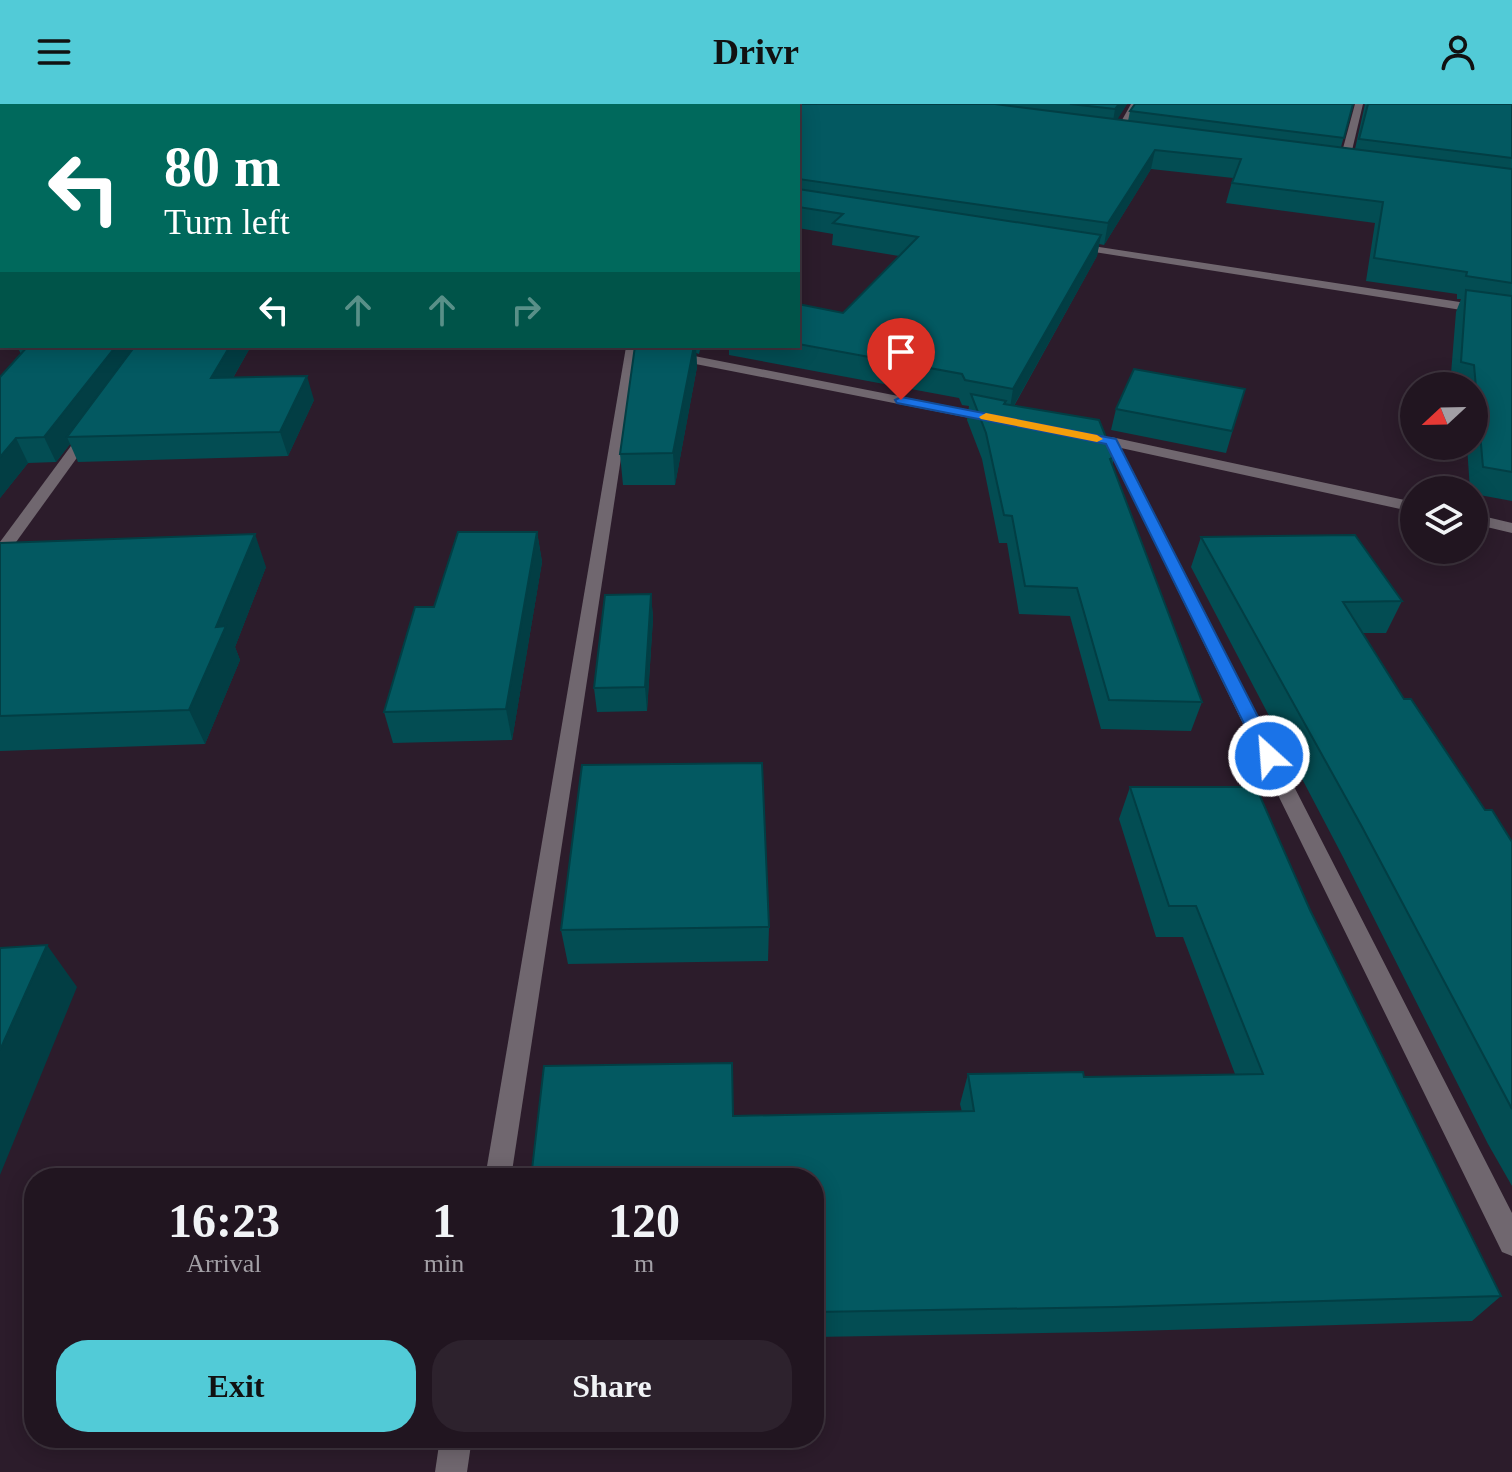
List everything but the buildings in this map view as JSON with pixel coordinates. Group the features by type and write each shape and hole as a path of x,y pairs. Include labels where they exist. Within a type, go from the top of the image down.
{"street":[{"path":"1116,134 1135,104"},
{"path":"1344,163 1359,104"},
{"path":"1100,132 1131,136"},
{"path":"1329,161 1359,165"},
{"path":"1062,244 1512,314"},
{"path":"500,1168 629,348"},
{"path":"634,348 1003,420"},
{"path":"0,553 98,419"},
{"path":"1400,504 1104,440 1512,1242"},
{"path":"1488,522 1512,528"},
{"path":"451,1472 455,1448"}],"slow traffic":[{"path":"986,417 1097,439"}],"route":[{"path":"901,400 1111,441 1269,756"}]}
